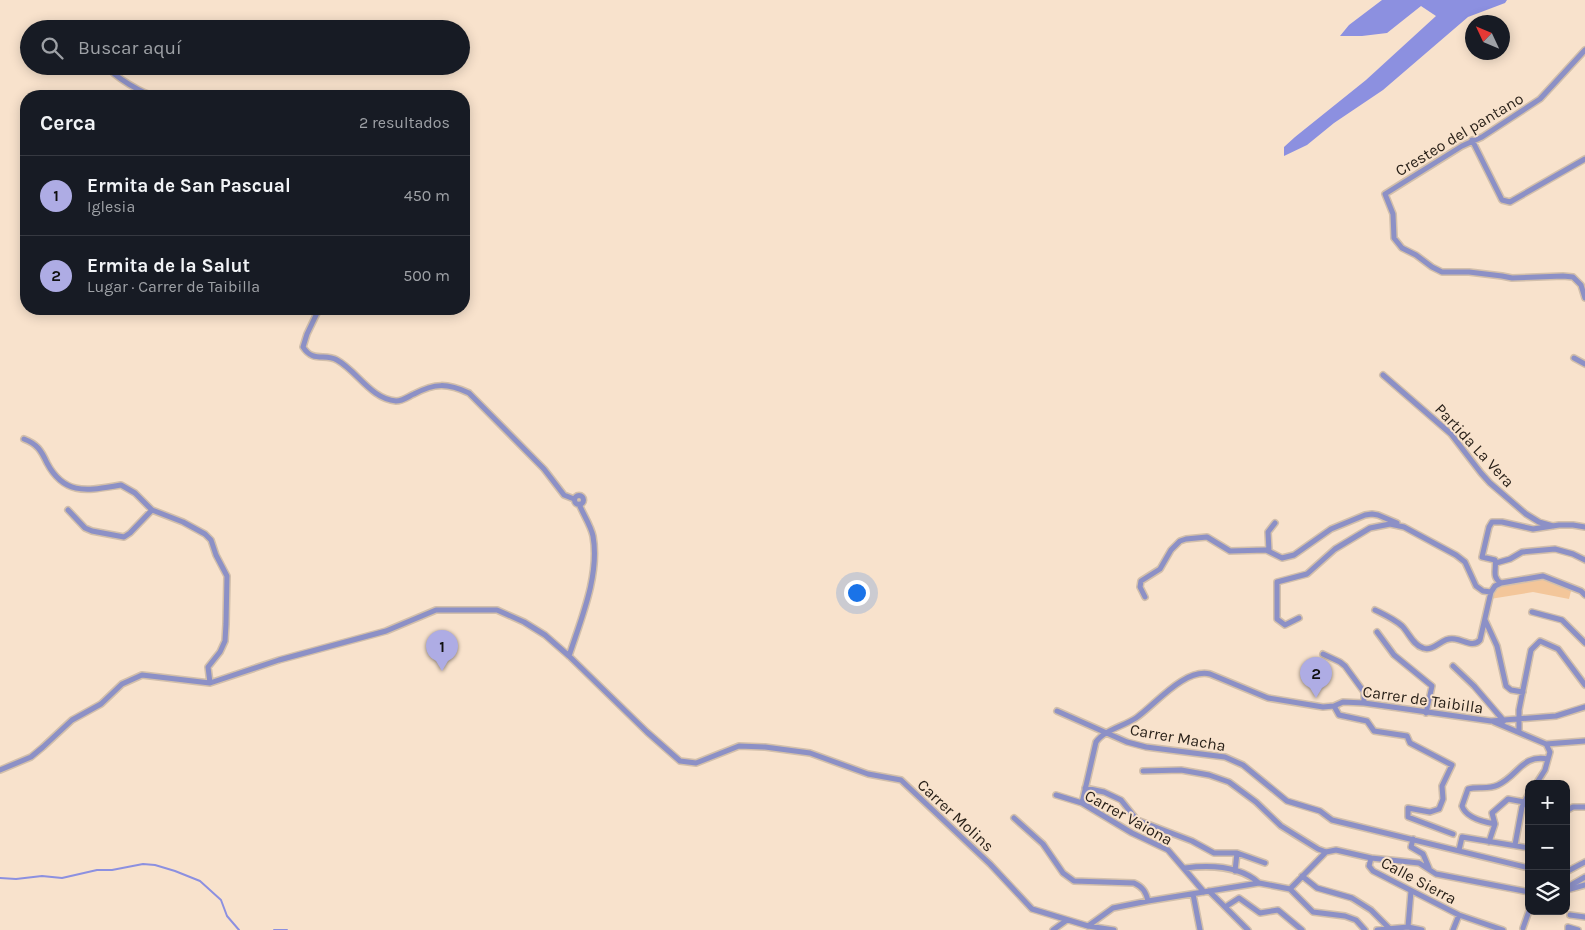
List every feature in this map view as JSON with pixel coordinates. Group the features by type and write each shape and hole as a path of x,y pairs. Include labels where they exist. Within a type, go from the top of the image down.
{"street":[{"name":"Cresteo del pantano","path":"1585,50 1540,99 1482,137 1472,140 1385,194 1393,214 1394,238 1402,248 1432,267 1442,272 1469,272 1512,278 1572,277 1580,285 1585,298"},
{"path":"114,75 143,90"},
{"path":"1472,140 1502,200 1510,202 1585,159"},
{"path":"316,315 303,347 306,352 316,357 335,358 380,396 396,401 402,400 429,386 436,385 459,388 469,393 544,469 564,495 574,499 575,503 579,504 592,535 593,572 589,592 569,656"},
{"path":"1574,358 1585,364"},
{"name":"Partida La Vera","path":"1383,375 1451,434 1490,483 1526,514 1539,522 1552,526"},
{"path":"0,770 31,756 44,747 72,720 101,704 122,684 142,675 210,684 208,667 220,652 225,641 227,576 206,534 177,519 152,510 135,492 122,485 94,490 63,484 53,474 39,447 33,442 24,439"},
{"path":"68,510 84,528 124,537 152,510"},
{"path":"1145,597 1140,587 1141,582 1160,570 1171,550 1186,539 1207,537 1230,551 1269,552 1282,558 1294,555 1331,529 1372,514 1404,527 1461,559 1468,567 1476,586 1491,592"},
{"path":"1501,583 1495,576 1496,563 1494,559 1482,557 1488,527 1492,522 1502,522 1527,529 1573,525 1585,527"},
{"path":"1269,552 1268,532 1275,523"},
{"path":"1299,618 1285,625 1281,624 1277,619 1277,582 1307,574 1331,552 1370,528 1390,524 1404,527"},
{"path":"1496,563 1510,559 1522,552 1555,549 1573,554 1585,560"},
{"path":"1375,610 1397,622 1416,644 1428,649 1450,638 1473,644 1478,643 1491,592 1495,586 1501,583 1543,576 1581,591 1585,595"},
{"name":"Carrer Molins","path":"210,684 279,660 386,631 436,610 497,610 524,622 545,635 680,761 696,763 739,746 765,747 810,754 868,774 900,780 990,864 1032,909 1088,926 1114,930"},
{"path":"1532,612 1562,620 1585,643"},
{"path":"1485,620 1498,646 1506,686 1511,690 1524,692"},
{"path":"1377,632 1394,654 1432,686 1426,712"},
{"path":"1519,732 1519,710 1531,650 1540,641 1558,649 1585,685"},
{"path":"1323,654 1345,666 1364,692 1364,703"},
{"path":"1452,666 1474,686 1504,720"},
{"name":"Carrer de Taibilla","path":"1106,734 1135,719 1175,686 1201,673 1210,674 1268,698 1323,708 1343,702 1364,703 1491,721"},
{"path":"1334,706 1339,715 1367,721 1374,731 1407,736 1410,743 1452,765 1442,786 1443,799 1439,809 1430,812 1408,808 1408,817 1453,834"},
{"path":"1491,721 1556,716 1585,707"},
{"name":"Carrer Macha","path":"1057,711 1127,742 1146,747 1225,757 1243,766 1287,801 1320,811 1332,820 1412,839"},
{"path":"1491,721 1546,744 1585,741"},
{"path":"1082,803 1096,742 1100,736 1106,734"},
{"path":"1539,780 1545,770 1550,752 1546,744"},
{"path":"1495,824 1477,820 1464,811 1462,806 1468,790 1495,786 1505,781 1529,760 1536,758 1548,759"},
{"name":"Carrer Macha","path":"1143,771 1181,770 1208,775 1229,782 1256,802 1281,826"},
{"name":"Carrer Vaiona","path":"1085,788 1104,792 1120,800 1137,820 1192,841 1214,853 1236,853 1265,863"},
{"name":"Carrer Vaiona","path":"1056,796 1082,803 1132,833 1168,850 1207,892 1248,930"},
{"path":"1489,842 1495,824 1492,813 1508,799 1524,802 1515,846"},
{"path":"1570,809 1585,807"},
{"path":"1014,818 1043,844 1063,873 1074,881 1134,883 1141,886 1146,893 1148,901"},
{"name":"Calle Sierra","path":"1281,826 1326,852 1336,850 1372,858 1369,866 1373,871 1459,915 1503,930"},
{"path":"1459,850 1462,837 1525,847"},
{"path":"1430,870 1423,854 1411,847 1412,839 1525,867"},
{"path":"1290,889 1326,852"},
{"path":"1235,871 1236,853"},
{"path":"1372,858 1420,863 1436,874 1525,891"},
{"path":"1570,870 1585,862"},
{"path":"1185,868 1215,867 1235,871 1252,877 1259,883"},
{"path":"1302,876 1317,888 1352,898 1371,910 1389,928"},
{"path":"1570,886 1585,877"},
{"path":"1088,926 1113,908 1259,883 1290,889 1313,912 1345,916 1356,920 1363,930"},
{"path":"1570,888 1585,885"},
{"path":"1408,927 1412,891"},
{"path":"1193,894 1200,930"},
{"path":"1225,907 1239,898 1260,913 1278,910 1302,930"},
{"path":"1453,930 1459,915"},
{"path":"1527,915 1521,929 1530,930"},
{"path":"1570,915 1585,917"},
{"path":"1053,930 1067,920"},
{"path":"1377,930 1408,927 1422,930"},
{"path":"1568,929 1578,930"}],"shaded area":[{"path":"1543,576 1572,587 1569,599 1533,592 1490,599 1495,586"}],"water":[{"path":"1382,0 1507,0 1505,3 1473,15 1465,15 1465,20 1383,90 1334,123 1307,145 1284,156 1284,147 1366,80 1436,16 1421,6 1387,33 1340,36 1349,25"}],"waterway":[{"path":"0,878 16,879 42,876 62,878 97,870 112,870 143,864 155,865 200,881 221,900 227,916 239,930"},
{"path":"274,930 287,930"}],"place":[{"name":"Ermita de San Pascual","path":"442,671"},
{"name":"Ermita de la Salut","path":"1316,698"}]}
